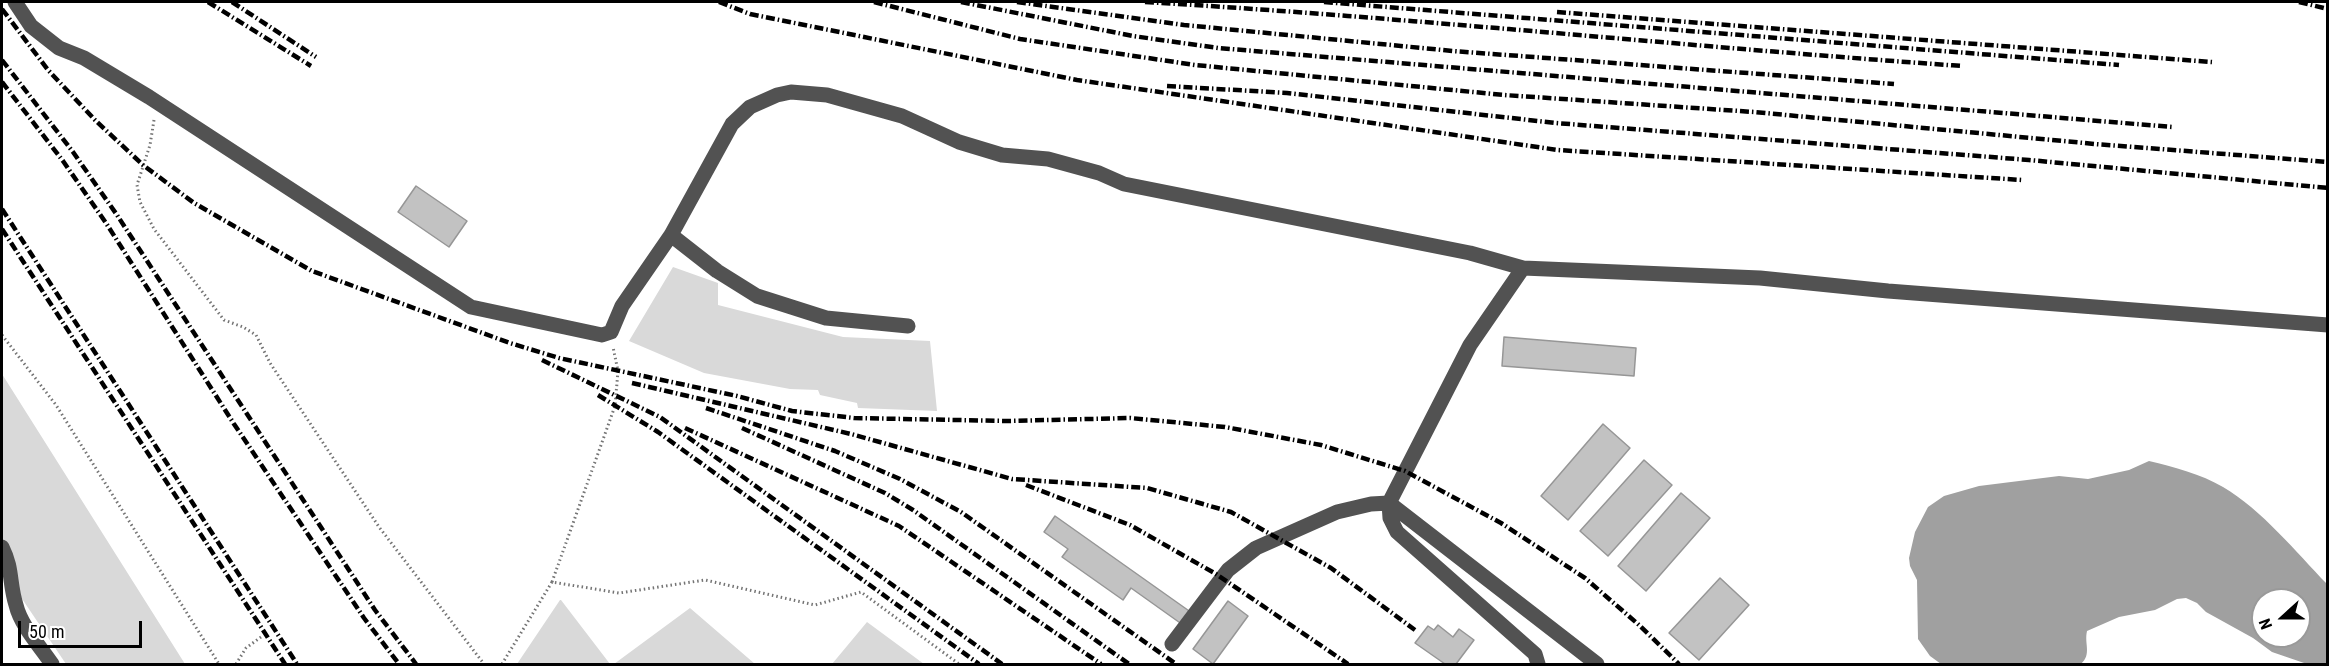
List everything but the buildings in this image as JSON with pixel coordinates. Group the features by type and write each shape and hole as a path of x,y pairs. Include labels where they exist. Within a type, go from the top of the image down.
{"street":[{"path":"15,2 31,26 59,48 84,58 148,98 471,307 602,335 611,332 622,306 671,235 732,124 750,107 777,95 792,92 826,95 902,116 958,142 1002,155 1048,159 1099,173 1124,184 1470,253 1523,268 1760,278 1888,291 2328,325"},
{"path":"671,235 717,271 758,296 826,318 908,326"},
{"path":"1523,268 1470,345 1389,503 1390,518 1397,532 1534,654 1538,664"},
{"path":"1172,644 1228,570 1256,548 1337,512 1371,504 1389,503 1597,664"},
{"path":"2,547 11,569 15,604 19,614 52,664"}],"path":[{"path":"148,98 154,121 150,145 137,185 140,202 154,229 224,320 243,327 255,335 270,363 379,527 484,664"},
{"path":"502,664 552,582 617,396 618,371 611,332"},
{"path":"2,335 56,405 219,664"},
{"path":"552,582 619,593 705,580 814,605 861,592 959,664"},
{"path":"236,664 246,648 261,637"}],"shaded area":[{"path":"673,267 718,283 718,305 843,337 930,341 937,411 858,408 857,403 820,395 818,390 790,389 704,373 629,341"},
{"path":"2,374 185,664 66,664 8,578 2,564"},
{"path":"2149,461 2206,478 2237,496 2278,532 2327,584 2327,664 2307,664 2267,648 2311,648 2311,588 2251,588 2251,637 2186,598 2177,599 2155,610 2119,617 2087,631 2087,653 2081,664 1941,664 1930,656 1918,639 1917,580 1909,558 1915,532 1928,507 1944,496 1979,486 2059,476 2088,479 2129,470"},
{"path":"561,600 610,664 517,664"},
{"path":"690,608 755,664 614,664"},
{"path":"867,622 924,664 832,664"}],"railway":[{"path":"208,2 311,66"},
{"path":"232,2 316,57"},
{"path":"719,2 750,14 1077,80 1558,150 2022,180"},
{"path":"874,2 1020,39 1195,65 1504,95 1754,112 2095,144 2328,162"},
{"path":"961,2 1133,36 1218,48 2172,127"},
{"path":"1017,2 1184,25 1453,51 1894,84"},
{"path":"1145,2 1349,16 1962,66"},
{"path":"1324,2 2119,65"},
{"path":"2299,2 2328,9"},
{"path":"2,9 48,70 95,120 143,165 194,203 312,271 510,343 559,358 737,396 792,411 854,418 1007,421 1130,418 1225,427 1321,445 1405,471 1501,523 1585,578 1679,664"},
{"path":"1557,12 2212,62"},
{"path":"2,60 73,152 117,215 375,610 416,664"},
{"path":"2,82 63,161 106,223 234,424 364,618 399,664"},
{"path":"1167,86 1287,93 1556,123 2029,160 2328,188"},
{"path":"2,209 297,664"},
{"path":"2,229 285,664"},
{"path":"542,360 660,417 1002,664"},
{"path":"632,383 851,434 1012,479 1147,488 1231,512 1331,568 1415,630"},
{"path":"598,395 658,432 979,664"},
{"path":"706,408 835,451 900,479 961,512 1176,664"},
{"path":"685,428 899,526 1101,664"},
{"path":"742,428 885,493 913,510 1129,664"},
{"path":"1026,485 1130,525 1216,574 1348,664"}]}
